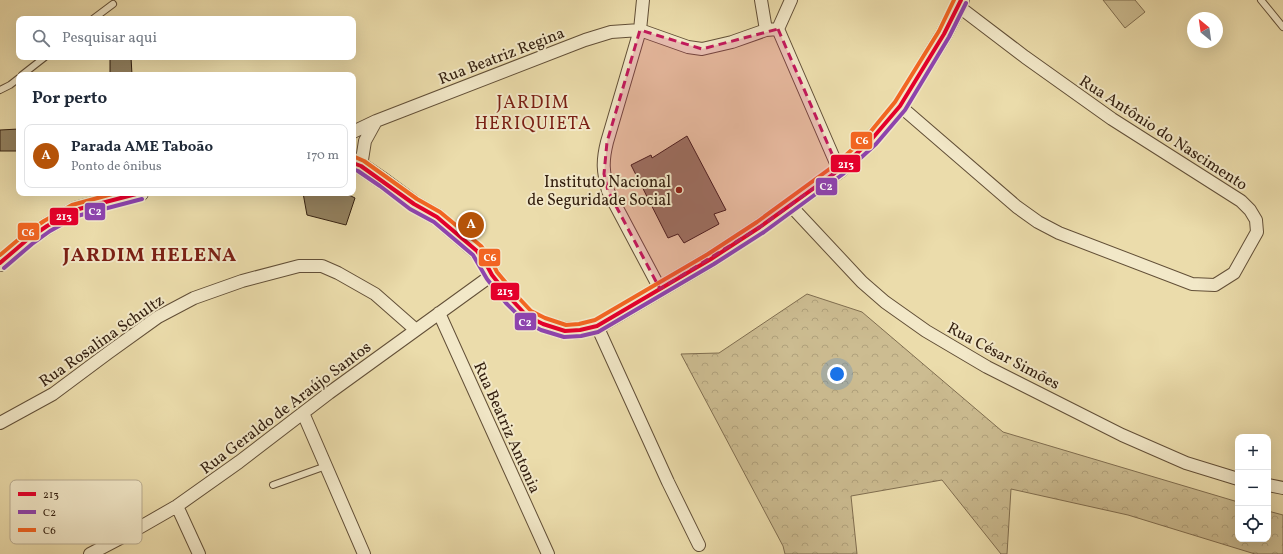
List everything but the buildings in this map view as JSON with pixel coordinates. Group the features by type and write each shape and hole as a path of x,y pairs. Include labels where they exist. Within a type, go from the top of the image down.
{"main road":[{"path":"357,164 414,204 437,217 477,251 492,275 527,316 543,324 565,331 580,330 597,326 711,259 760,227 840,170 871,140 900,106 928,60 959,3"},
{"path":"0,263 46,226 75,210 129,196"}],"street":[{"path":"643,0 640,30 603,158 604,174 608,191 660,289"},
{"path":"761,0 772,29 840,170"},
{"path":"640,30 688,47 702,49 732,42 772,29 791,0"},
{"name":"Rua Antônio do Nascimento","path":"900,106 1018,207 1038,222 1059,233 1192,284 1215,285 1234,273 1257,232 1256,220 1250,210 1241,201 1112,119 1025,57 959,3"},
{"name":"Rua Beatriz Regina","path":"356,131 376,121 585,40 611,32 640,30"},
{"path":"357,164 365,141 376,121"},
{"name":"Rua César Simões","path":"790,205 862,282 885,302 926,331 987,368 1122,435 1186,463 1235,478"},
{"name":"Rua Rosalina Schultz","path":"0,423 53,394 158,317 194,298 242,281 299,266 322,266 338,272 375,294 416,330"},
{"name":"Rua Geraldo de Araújo Santos","path":"142,526 177,506 239,462 303,413 492,275"},
{"name":"Rua Beatriz Antonia","path":"439,313 548,554"},
{"path":"597,326 668,482 699,545"},
{"path":"303,413 364,554"},
{"path":"1271,486 1283,488"},
{"path":"177,506 199,554"},
{"name":"Rua Geraldo de Araújo Santos","path":"90,554 109,544"}],"lane":[{"path":"1261,0 1283,27"},
{"path":"97,16 113,4"},
{"path":"26,72 41,60"},
{"path":"0,90 16,80"},
{"path":"273,485 326,466"}],"highlighted area":[{"path":"778,29 839,170 760,227 660,289 608,191 604,174 607,142 640,30 702,49"}],"green space":[{"path":"1103,0 1135,0 1145,12 1125,28"},
{"path":"807,294 862,312 1003,432 1235,501 1235,542 1271,542 1271,512 1283,515 1283,554 1255,554 1128,515 1011,489 1007,554 1001,554 942,480 851,496 857,554 785,554 783,546 681,354 719,353"}],"transit line":[{"name":"C6","path":"356,157 364,161 417,199 440,212 481,246 490,258 497,272 531,311 545,318 566,325 579,324 595,320 708,254 757,222 835,165 867,136 895,102 939,31 954,0"},
{"name":"213","path":"356,164 361,166 414,204 437,217 477,251 492,275 527,316 543,324 565,331 580,330 597,326 711,259 760,227 839,170 871,140 900,106 944,34 961,0"},
{"name":"C2","path":"356,170 410,209 434,222 473,255 487,279 506,303 524,321 541,330 564,337 581,336 598,332 714,264 764,232 843,174 876,144 905,110 949,37 966,3"},
{"name":"C6","path":"0,255 25,234 72,205 105,196"},
{"name":"213","path":"0,263 28,239 75,210 129,196"},
{"name":"C2","path":"4,268 50,231 77,216 142,199"}],"place":[{"name":"Instituto Nacional de Seguridade Social","path":"679,190"},
{"name":"Parada AME Taboão","path":"471,225"}],"district":[{"name":"JARDIM HERIQUIETA","path":"533,112"},
{"name":"JARDIM HELENA","path":"150,254"}]}
